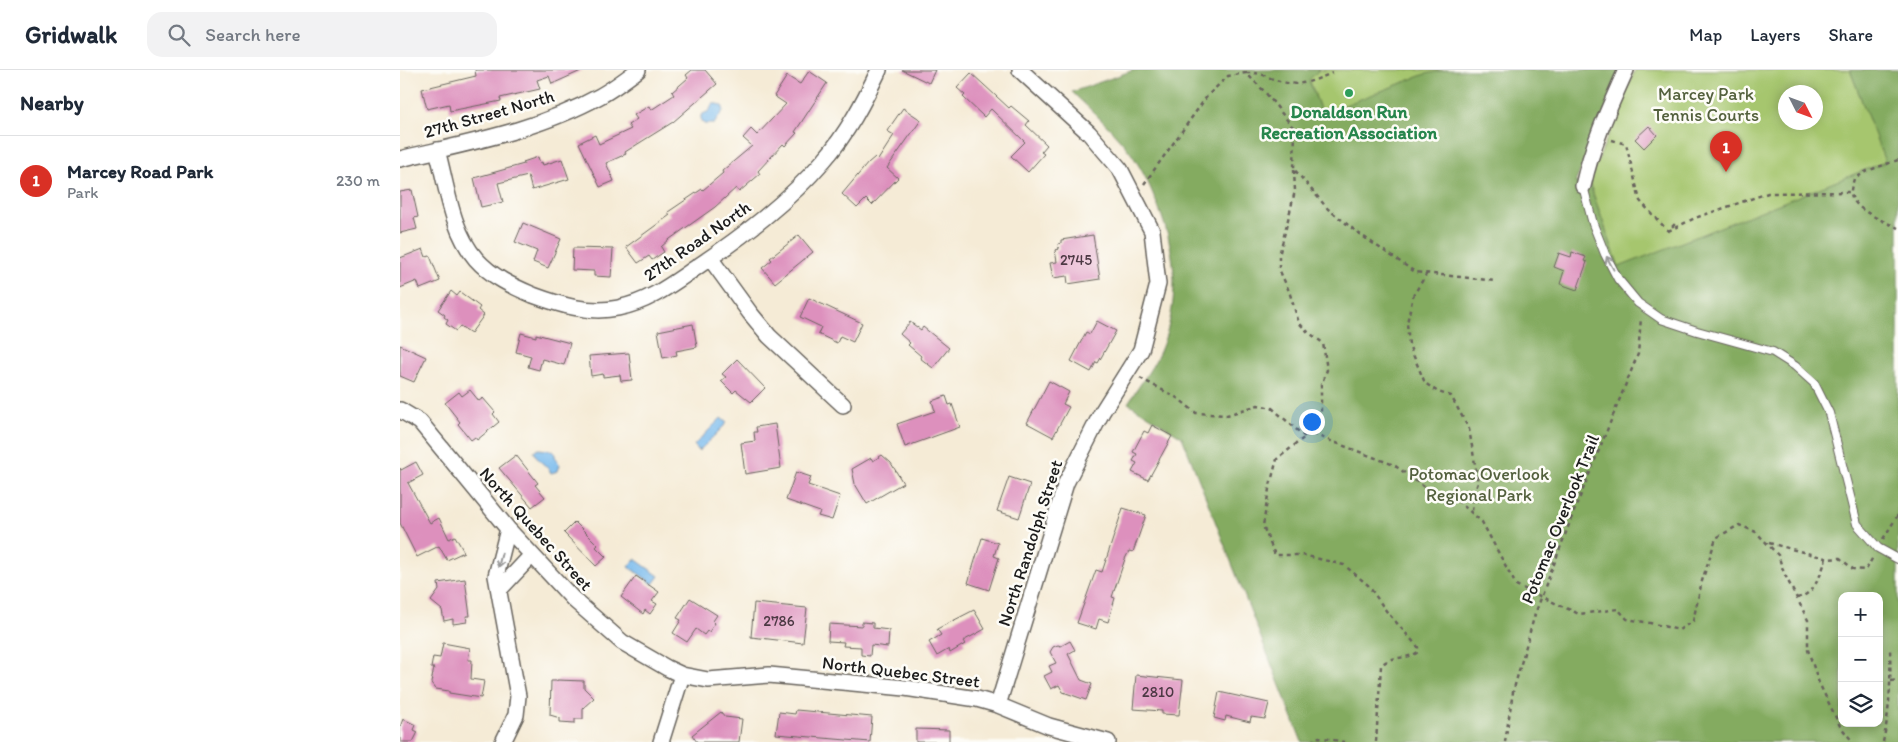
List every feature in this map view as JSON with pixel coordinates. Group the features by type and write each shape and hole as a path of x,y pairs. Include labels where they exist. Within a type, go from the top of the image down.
{"street":[{"name":"27th Street North","path":"400,159 513,130 554,117 601,96 638,70"},
{"name":"27th Road North","path":"437,150 461,236 476,259 495,276 510,285 540,297 576,308 595,310 616,309 636,304 657,294 710,258 798,188 825,159 844,133 870,88 878,70"},
{"name":"North Randolph Street","path":"998,705 1066,484 1102,412 1141,350 1158,284 1152,231 1120,169 1089,133 1020,70"},
{"path":"1583,186 1588,162 1626,70"},
{"path":"710,258 769,336 844,405"},
{"name":"North Quebec Street","path":"400,410 420,422 508,529 573,598 622,642 667,668 682,675 708,680 769,675 905,688 977,699 998,705 1049,726 1108,742"},
{"path":"503,742 516,714 518,696 496,576 508,529"},
{"path":"499,590 532,555"},
{"path":"661,742 682,675"}],"lane":[{"path":"1583,186 1593,224 1605,254 1618,279 1640,305 1661,320 1773,352 1795,366 1814,383 1829,413 1857,524 1878,548 1898,559"}],"path":[{"path":"1134,198 1208,95 1228,76 1260,72 1284,83 1309,83 1332,73"},
{"path":"1246,74 1265,92 1295,130 1295,191 1279,256 1279,270 1289,291 1299,323 1308,332 1324,342 1327,370 1321,385 1321,414 1310,433 1277,459 1268,489 1263,526 1275,555 1303,555 1344,565 1368,585 1418,647 1418,652 1413,656 1392,658 1385,661 1381,666 1376,742"},
{"path":"1598,136 1626,144 1640,201 1668,231"},
{"path":"1898,160 1867,171 1854,179 1851,192 1855,204 1868,213 1898,228"},
{"path":"1294,168 1328,209 1358,233 1415,272 1496,281"},
{"path":"1668,231 1695,218 1768,193 1851,192"},
{"path":"1668,231 1675,224"},
{"path":"1427,273 1413,296 1407,323 1409,345 1425,383 1438,392 1451,396 1469,429 1478,483 1472,513"},
{"name":"Potomac Overlook Trail","path":"1505,742 1515,684 1535,614 1573,514 1638,354 1640,305"},
{"path":"1128,371 1179,399 1196,413 1227,415 1258,405 1272,408 1305,437"},
{"path":"1310,433 1394,464 1431,492 1458,501 1482,522 1516,585 1579,614 1618,609 1627,620 1650,622 1679,630 1693,621 1702,581 1716,538 1739,525 1756,532 1778,555 1784,572 1808,620 1808,650 1819,683 1840,726 1854,742"},
{"path":"1767,543 1826,558 1840,558 1853,569 1866,570 1898,515"},
{"path":"1797,598 1802,597 1816,586 1826,558"},
{"path":"1883,742 1888,716 1891,681 1890,648"},
{"path":"1891,681 1898,680"},
{"path":"1311,742 1319,737 1344,742"}],"green space":[{"name":"Potomac Overlook Regional Park","path":"1134,70 1319,70 1309,80 1322,114 1425,74 1447,70 1624,70 1575,183 1589,182 1619,267 1885,162 1850,70 1898,70 1898,742 1302,742 1182,437 1128,403 1156,359 1163,344 1172,307 1174,271 1168,235 1150,187 1130,152 1072,92"},
{"name":"Donaldson Run Recreation Association","path":"1306,70 1447,70 1322,115"},
{"name":"Marcey Park Tennis Courts","path":"1635,70 1850,70 1886,162 1619,268 1589,182"}],"water":[{"path":"713,104 723,107 723,111 714,124 704,124 701,121 701,115 709,111"},
{"path":"721,418 727,423 699,451 694,445"},
{"path":"539,449 554,452 560,465 558,471 551,473 539,460 534,451"},
{"path":"635,559 659,576 653,584 629,567"}],"building":[{"path":"475,70 583,70 552,84 549,76 537,80 540,89 500,98 501,101 450,111 449,104 427,109 422,89 476,76"},
{"path":"692,70 705,70 717,84 673,122 625,152 626,154 606,163 614,181 600,187 579,143 595,135 599,144 631,129 628,125 637,119 634,115 649,106 651,110 674,95 672,92 688,78 686,75"},
{"path":"902,70 935,70 929,83"},
{"path":"809,71 827,83 795,132 797,133 785,146 783,144 758,171 760,174 739,192 736,188 715,207 670,239 661,247 664,252 652,260 649,256 638,263 626,247 670,215 668,212 703,190 752,146 743,138 751,129 757,135 786,104 774,96 787,76 800,84"},
{"path":"971,73 1009,108 1011,106 1029,121 1026,125 1047,145 1041,152 1044,154 1028,172 1011,156 1025,142 991,109 984,117 963,97 965,95 957,88"},
{"path":"903,108 921,120 887,168 898,178 872,205 866,199 857,208 842,194 868,163 875,157 878,160 894,135 887,131"},
{"path":"1649,126 1657,135 1644,148 1635,139"},
{"path":"538,157 543,165 562,159 569,179 532,190 528,176 498,183 503,202 481,207 474,178 524,164 523,162"},
{"path":"412,190 418,217 414,218 417,229 400,233 400,192"},
{"path":"523,223 561,239 548,268 533,262 537,251 515,242"},
{"path":"799,235 813,252 775,283 762,268 772,260 770,258"},
{"path":"1093,235 1100,279 1068,284 1067,276 1053,278 1050,263 1057,262 1055,250 1059,249 1058,244 1061,243 1061,240"},
{"path":"573,248 613,249 611,277 594,276 594,271 572,270"},
{"path":"423,249 426,257 430,256 440,281 420,289 417,281 400,288 400,258"},
{"path":"1572,252 1586,257 1584,261 1587,262 1577,290 1560,284 1564,271 1554,267 1559,253 1571,257"},
{"path":"451,291 457,296 460,292 480,307 478,310 484,315 471,333 460,326 456,331 446,324 448,320 438,310"},
{"path":"809,298 862,323 853,342 840,336 837,343 818,334 821,327 800,317"},
{"path":"1097,321 1116,331 1091,372 1071,361 1086,332 1090,334"},
{"path":"910,322 921,330 923,327 949,348 933,368 920,358 921,356 908,345 910,343 900,334"},
{"path":"693,324 697,347 676,351 677,355 663,358 658,331"},
{"path":"521,333 536,337 536,334 570,343 564,365 542,359 539,370 528,367 531,356 516,352"},
{"path":"400,345 426,357 414,382 400,376"},
{"path":"629,353 632,380 621,381 620,375 603,377 603,374 591,376 589,356"},
{"path":"737,359 765,388 751,402 736,390 733,393 721,381 726,377 722,374"},
{"path":"1049,381 1069,392 1063,404 1069,407 1053,437 1027,423"},
{"path":"470,390 479,401 483,398 495,412 493,414 499,422 477,440 475,437 471,440 445,403 459,392 462,396"},
{"path":"946,396 949,405 952,404 960,427 905,447 897,424 935,411 932,401"},
{"path":"775,424 781,468 745,474 741,443 755,441 754,432 757,432 756,427"},
{"path":"1152,425 1172,436 1148,480 1132,472 1137,463 1133,461 1137,454 1133,452 1144,431 1148,433"},
{"path":"516,455 538,483 535,485 545,497 532,507 499,468"},
{"path":"882,455 891,463 903,483 867,504 855,484 852,469 871,458 873,461"},
{"path":"416,462 423,475 408,483 430,523 439,518 449,539 455,536 464,552 447,560 439,546 417,557 400,523 400,468 401,470"},
{"path":"796,472 811,477 808,485 840,496 832,520 818,516 820,512 786,500"},
{"path":"1009,477 1030,484 1019,518 997,511"},
{"path":"1123,508 1146,515 1133,552 1129,551 1125,559 1112,597 1115,598 1108,622 1099,619 1096,629 1077,623 1096,570 1102,572"},
{"path":"575,522 598,545 596,547 606,557 596,566 564,533"},
{"path":"982,538 998,543 994,556 999,558 989,590 968,583"},
{"path":"636,576 659,592 652,601 657,604 650,614 645,610 643,614 621,597"},
{"path":"465,579 470,616 466,616 467,622 453,624 453,619 444,621 442,610 431,601 439,590 438,583"},
{"path":"690,598 717,615 713,621 715,623 709,632 707,631 704,635 696,629 687,642 673,633 681,620 677,618"},
{"path":"754,603 807,608 803,643 751,637"},
{"path":"974,610 985,629 963,641 965,644 950,653 949,649 937,656 929,642 941,635 937,629"},
{"path":"862,622 873,623 873,628 889,630 888,647 871,645 870,656 861,655 861,647 843,646 844,642 828,641 829,624 862,626"},
{"path":"1070,641 1075,650 1068,654 1081,680 1092,684 1086,700 1063,692 1059,685 1051,689 1044,676 1052,672 1049,666 1056,663 1050,652 1053,647 1061,646"},
{"path":"443,643 470,648 468,660 472,660 471,679 484,681 481,698 449,693 449,691 436,689 431,683 434,668 431,668 433,657 440,658"},
{"path":"1136,675 1183,680 1179,715 1162,714 1162,711 1133,709"},
{"path":"551,681 584,681 584,688 594,698 583,708 583,719 575,719 575,723 560,722 560,718 550,715"},
{"path":"1219,692 1269,703 1265,719 1251,717 1250,722 1226,716 1225,721 1214,718"},
{"path":"796,710 872,717 870,742 776,734 779,712 795,714"},
{"path":"721,712 725,717 742,719 739,742 697,742 692,735"},
{"path":"403,719 416,725 414,730 418,732 413,742 400,742 400,727"},
{"path":"916,729 949,730 949,742 916,742"}],"place":[{"name":"Donaldson Run Recreation Association","path":"1349,93"},
{"name":"Marcey Road Park","path":"1726,172"}]}
